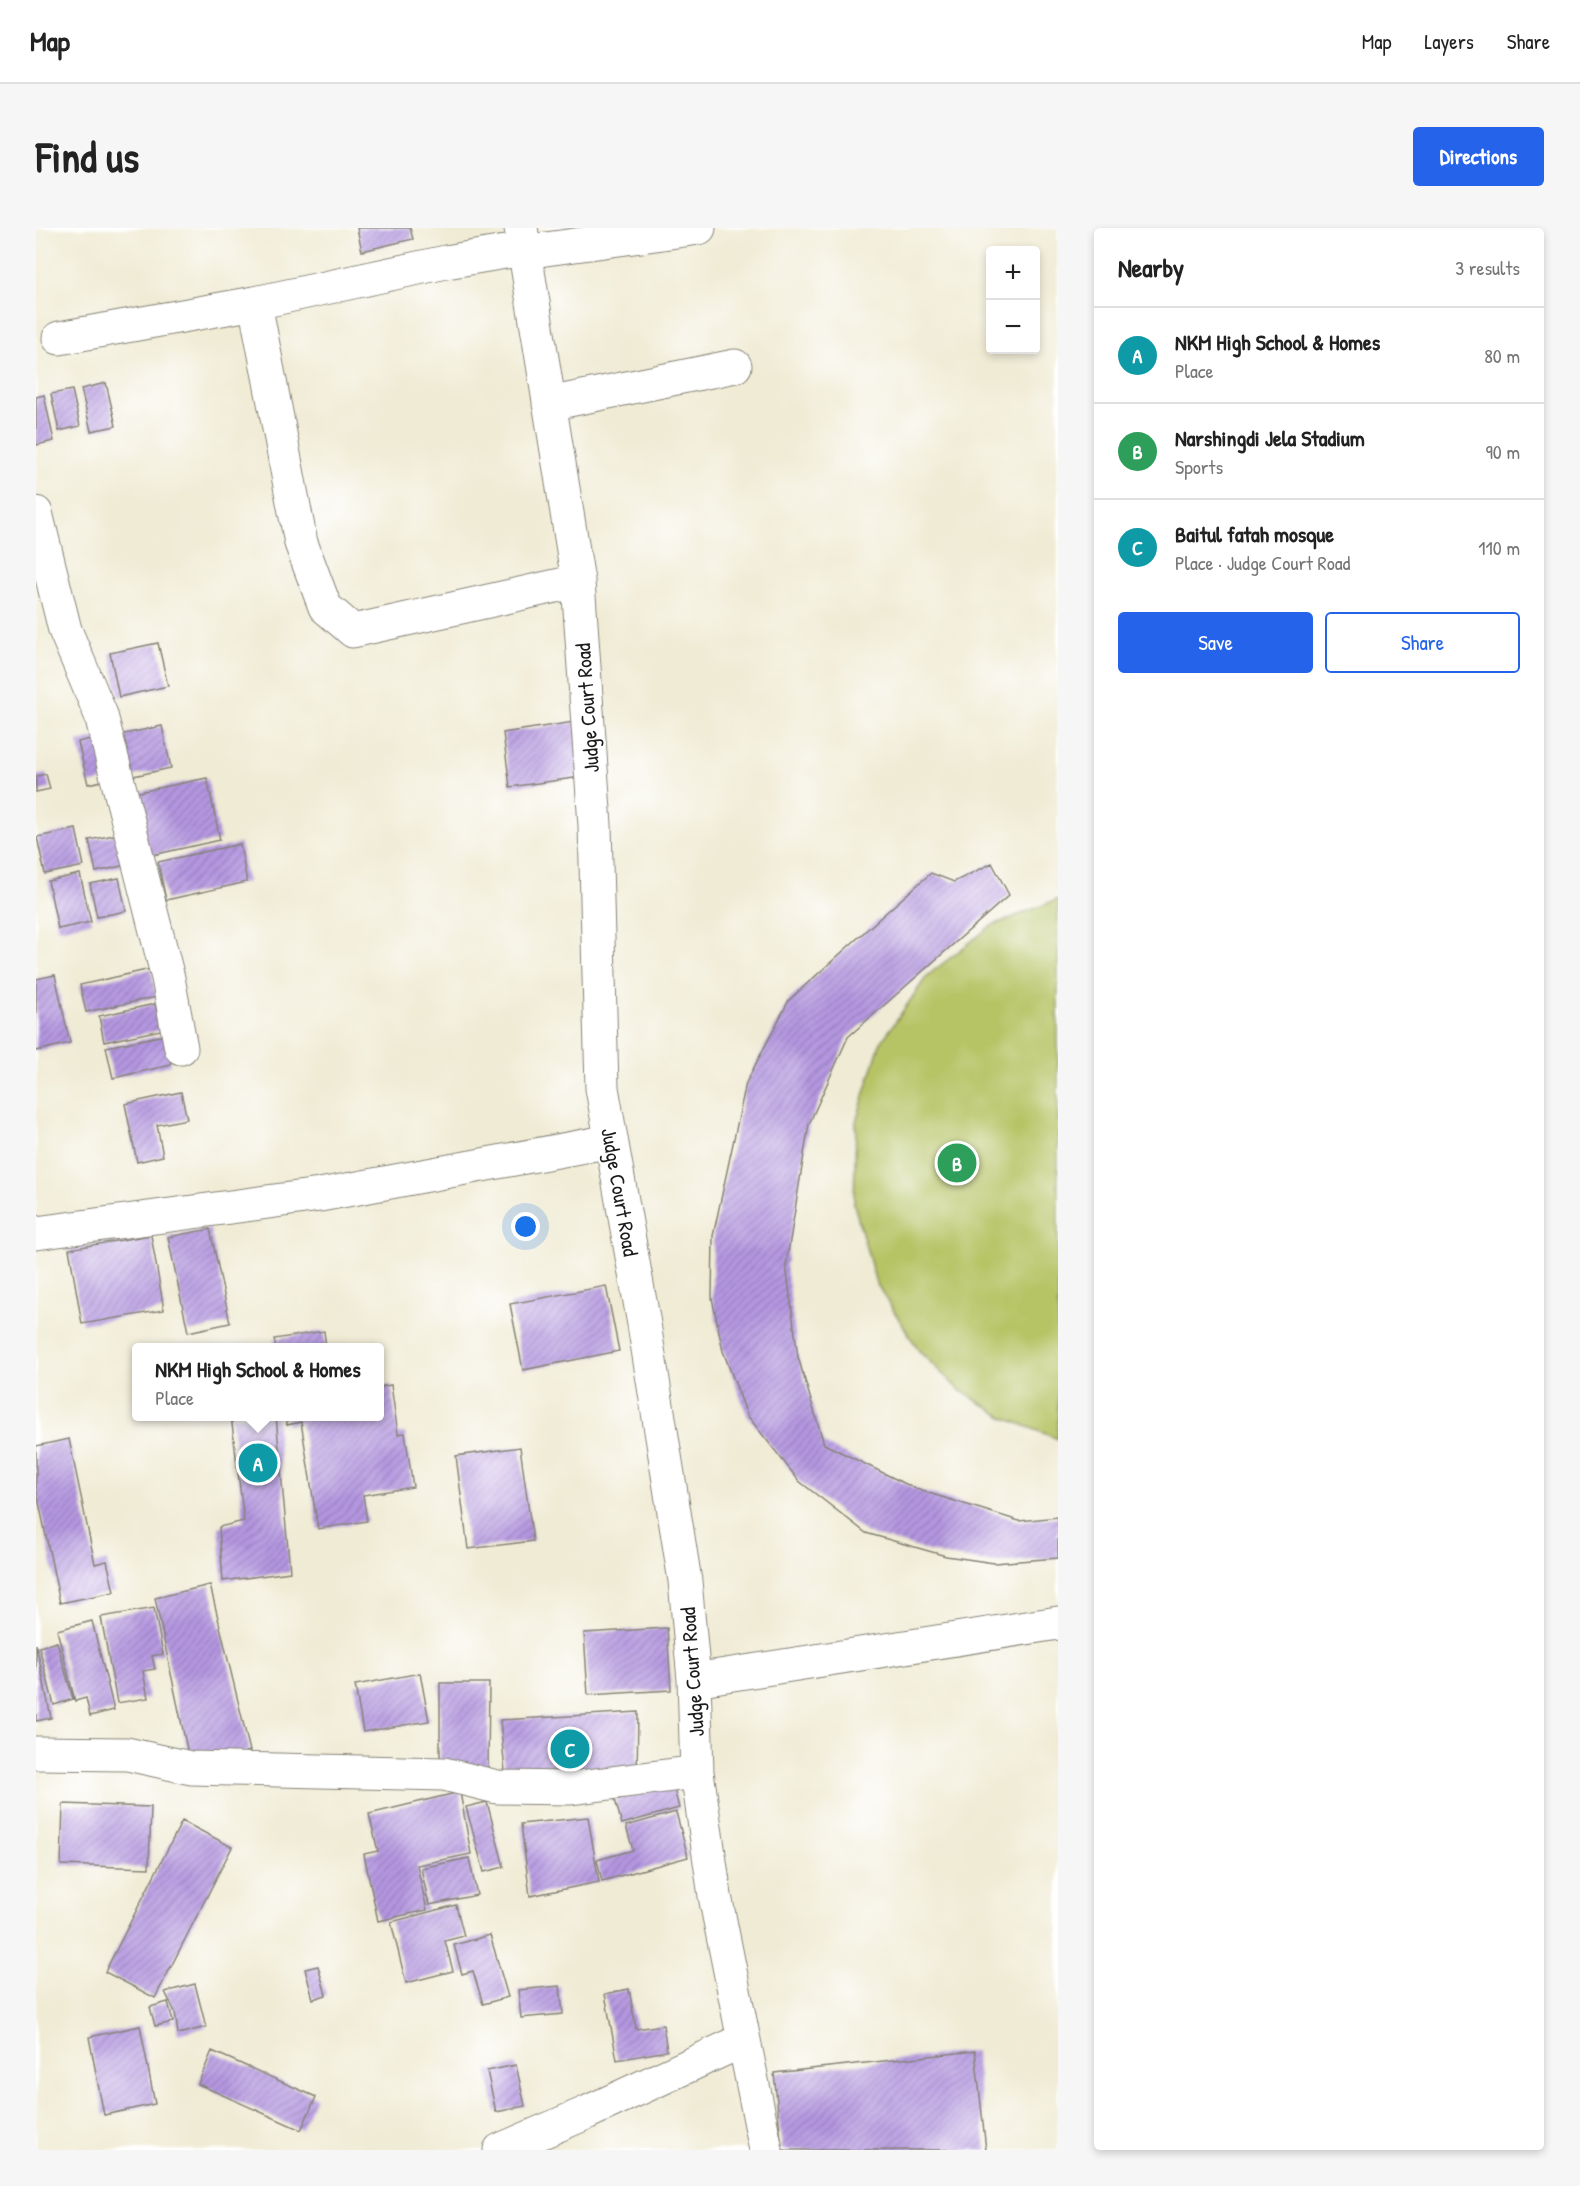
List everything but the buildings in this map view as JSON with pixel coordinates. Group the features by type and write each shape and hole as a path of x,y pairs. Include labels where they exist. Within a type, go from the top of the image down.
{"street":[{"path":"59,338 255,303 446,262 523,249 523,240 699,228"},
{"name":"Judge Court Road","path":"523,240 578,581 595,825 602,1088 644,1324 683,1570 694,1680 697,1772 715,1896 766,2150"},
{"path":"255,303 301,543 325,607 353,631 578,581"},
{"path":"549,404 735,366"},
{"path":"36,513 65,630 101,715 168,978 181,1048"},
{"path":"36,1233 320,1195 611,1141"},
{"path":"694,1680 1058,1623"},
{"path":"36,1753 127,1754 191,1767 444,1774 497,1787 571,1788 697,1772"},
{"path":"500,2150 744,2040"}],"green space":[{"path":"1058,899 1058,1439 1003,1417 958,1389 920,1352 876,1283 854,1204 856,1122 880,1044 927,976 991,926"}],"place":[{"name":"Narshingdi Jela Stadium","path":"957,1163"},
{"name":"NKM High School & Homes","path":"258,1463"},
{"name":"Baitul fatah mosque","path":"570,1749"}]}
